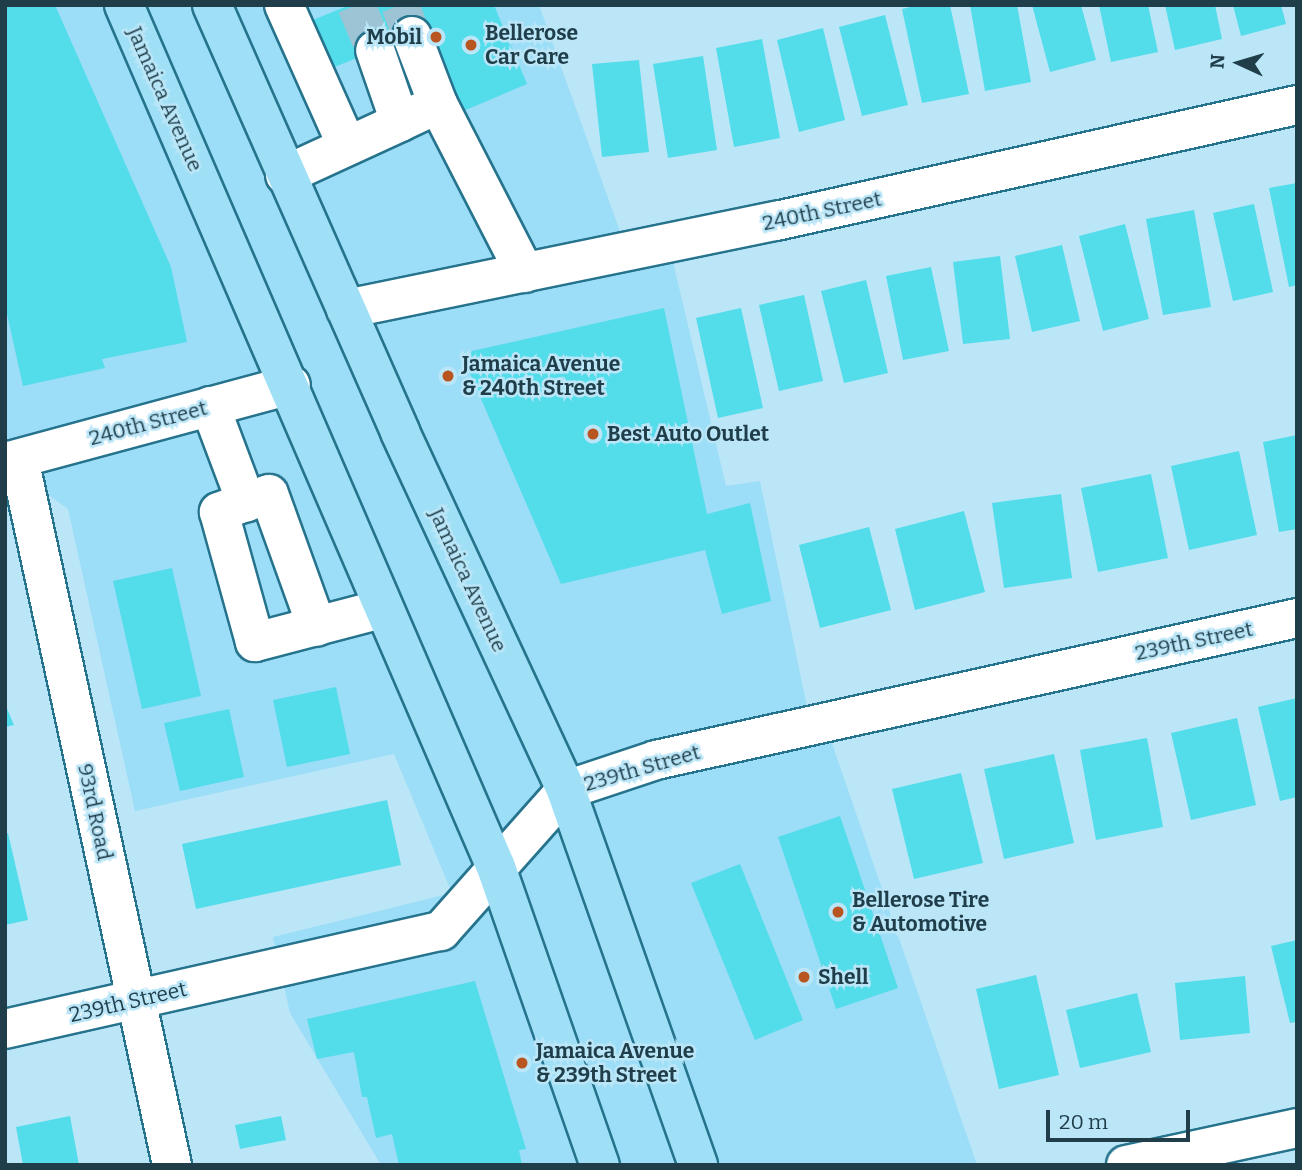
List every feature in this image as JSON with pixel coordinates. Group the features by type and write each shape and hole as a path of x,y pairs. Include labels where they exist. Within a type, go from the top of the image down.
{"main road":[{"name":"Jamaica Avenue","path":"124,5 291,385 382,609 496,867 600,1165"},
{"name":"Jamaica Avenue","path":"212,5 285,175 566,790 698,1165"}],"street":[{"path":"284,5 347,146"},
{"path":"412,36 438,104 525,273"},
{"path":"375,50 401,122"},
{"path":"285,175 438,104"},
{"name":"240th Street","path":"346,309 525,273 1297,105"},
{"name":"240th Street","path":"12,460 291,385"},
{"path":"211,406 246,502"},
{"name":"93rd Road","path":"12,460 172,1165"},
{"path":"317,626 269,494 219,512 255,642 317,626 382,609"},
{"name":"239th Street","path":"5,1029 441,930 566,790 656,760 1297,618"},
{"path":"1126,1165 1297,1128"}],"shaded area":[{"path":"5,5 539,5 628,254 669,245 726,486 760,481 811,726 825,723 977,1165 381,1165 290,1013 273,937 452,893 394,754 135,811 68,509 5,464"}],"building":[{"path":"5,5 55,5 171,267 187,342 102,359 105,368 23,386 5,305"},
{"path":"350,5 409,5 419,33 317,74 298,26"},
{"name":"Bellerose Car Care","path":"416,5 494,5 527,84 461,112"},
{"path":"919,5 950,5 969,94 922,103 902,9"},
{"path":"970,5 1017,5 1031,82 985,91"},
{"path":"1032,5 1081,5 1096,60 1050,72"},
{"path":"1099,5 1148,5 1158,52 1111,62"},
{"path":"1165,5 1215,5 1222,39 1175,50"},
{"path":"1233,5 1281,5 1286,24 1241,36"},
{"path":"885,15 908,105 862,116 839,27"},
{"path":"823,28 845,120 799,132 777,40"},
{"path":"762,39 780,138 734,147 716,48"},
{"path":"703,56 717,150 668,158 653,64"},
{"path":"639,60 649,152 602,157 592,64"},
{"path":"1297,183 1297,285 1289,287 1269,188"},
{"path":"1254,204 1273,292 1233,301 1213,213"},
{"path":"1194,210 1211,307 1163,315 1146,219"},
{"path":"1125,224 1149,319 1103,331 1079,236"},
{"path":"1062,245 1080,321 1032,332 1015,256"},
{"path":"1000,256 1010,339 963,344 953,262"},
{"path":"931,267 949,351 903,360 886,276"},
{"path":"866,280 888,373 844,383 821,291"},
{"path":"804,295 823,381 779,391 759,305"},
{"name":"Best Auto Outlet","path":"664,308 707,514 750,503 771,601 722,614 705,550 561,584 466,364 472,351"},
{"path":"741,308 763,408 718,418 696,318"},
{"path":"1297,435 1297,529 1279,532 1263,442"},
{"path":"1239,451 1257,535 1189,550 1171,466"},
{"path":"1151,474 1168,558 1098,572 1081,488"},
{"path":"1061,494 1072,578 1004,588 992,503"},
{"path":"964,511 985,592 915,610 895,529"},
{"path":"869,527 891,610 820,628 799,545"},
{"path":"172,568 201,696 142,709 113,581"},
{"path":"336,687 350,754 287,767 273,700"},
{"path":"1297,698 1297,797 1280,801 1258,707"},
{"path":"5,704 14,725 5,727"},
{"path":"229,709 244,777 180,791 164,723"},
{"path":"1237,718 1256,805 1191,820 1171,733"},
{"path":"1147,738 1163,827 1096,840 1080,750"},
{"path":"1054,754 1074,843 1004,859 984,769"},
{"path":"961,773 983,863 914,879 892,789"},
{"path":"387,800 401,865 196,909 182,844"},
{"name":"Bellerose Tire & Automotive","path":"840,816 898,988 836,1009 778,837"},
{"path":"8,833 28,920 5,925 5,834"},
{"path":"740,864 803,1020 755,1040 691,883"},
{"path":"1297,940 1297,1022 1290,1023 1271,946"},
{"path":"1036,975 1059,1075 999,1089 976,989"},
{"path":"1245,976 1250,1033 1180,1040 1175,983"},
{"path":"475,981 526,1149 519,1150 522,1165 399,1165 392,1134 376,1138 367,1097 362,1097 354,1052 317,1059 307,1019"},
{"path":"1137,993 1151,1052 1080,1068 1066,1010"},
{"path":"70,1116 79,1165 23,1165 16,1127"},
{"path":"281,1116 286,1140 240,1149 235,1125"}],"tunnel":[{"path":"356,5 375,50"},
{"path":"400,5 412,36"}],"place":[{"name":"Mobil","path":"436,37"},
{"name":"Bellerose Car Care","path":"471,45"},
{"name":"Jamaica Avenue & 240th Street","path":"448,376"},
{"name":"Best Auto Outlet","path":"593,434"},
{"name":"Bellerose Tire & Automotive","path":"838,912"},
{"name":"Shell","path":"804,977"},
{"name":"Jamaica Avenue & 239th Street","path":"522,1063"}]}
